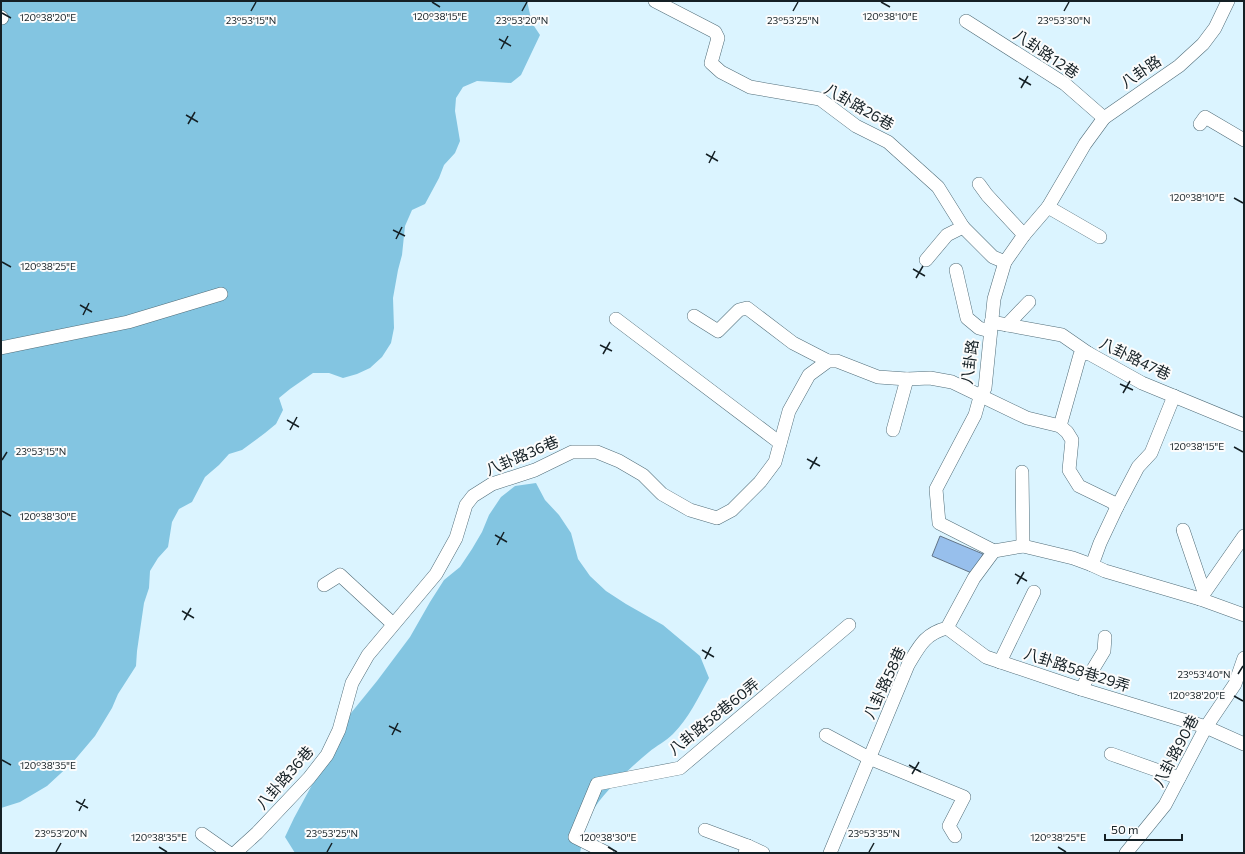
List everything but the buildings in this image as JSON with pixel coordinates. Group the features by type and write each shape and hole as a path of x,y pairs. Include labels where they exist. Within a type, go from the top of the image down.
{"street":[{"name":"八卦路26巷","path":"655,1 715,32 718,38 711,63 721,72 750,88 820,99 856,126 888,142 938,187 963,227 993,257 1005,262"},
{"name":"八卦路","path":"1060,426 1027,418 980,397 985,388 994,299 1005,262 1024,235 1048,207 1085,144 1104,118 1179,66 1203,44 1215,28 1228,1"},
{"name":"八卦路12巷","path":"966,21 1064,84 1104,118"},
{"path":"1200,124 1205,117 1244,140"},
{"path":"979,184 987,195 1024,235"},
{"path":"1048,207 1100,237"},
{"path":"926,260 947,235 963,227"},
{"path":"956,270 967,318 979,328 1007,325 1062,335 1088,353"},
{"path":"1,348 128,322 221,294"},
{"path":"1007,325 1029,302"},
{"path":"694,316 718,331 739,310 747,308 793,343 828,361 837,361 878,377 906,379 930,378 952,382 980,397 975,415 936,489 939,523 994,551 1023,546 1073,558 1105,571 1202,596 1244,615"},
{"path":"616,319 780,443"},
{"name":"八卦路47巷","path":"1060,426 1080,356 1088,353 1142,383 1244,425"},
{"name":"八卦路36巷","path":"235,853 257,833 309,778 327,754 339,730 352,683 368,654 436,574 456,538 466,505 472,496 492,484 535,470 572,452 596,452 619,460 643,475 662,494 690,510 717,518 732,510 760,482 774,462 789,411 809,375 828,361"},
{"path":"893,430 906,379"},
{"path":"1092,566 1117,506 1138,467 1152,453 1174,396"},
{"path":"1060,426 1067,432 1072,440 1069,470 1079,486 1112,502 1117,506"},
{"path":"1022,472 1023,546"},
{"path":"1183,530 1202,596"},
{"path":"1202,596 1244,536"},
{"path":"947,628 974,578 994,551"},
{"path":"324,585 340,575 393,624"},
{"path":"1000,662 1034,592"},
{"name":"八卦路58巷60弄","path":"607,853 575,837 597,784 680,768 849,625"},
{"name":"八卦路58巷29弄","path":"947,628 986,657 1080,689 1206,727 1244,744"},
{"name":"八卦路58巷","path":"830,853 868,758 908,666 923,640 936,631 947,628"},
{"path":"1080,689 1104,650 1105,637"},
{"name":"八卦路90巷","path":"1126,853 1165,805 1206,727 1235,684 1244,658"},
{"path":"826,736 868,758 964,797 949,826 955,836"},
{"path":"1111,754 1179,778"},
{"path":"705,830 746,849 763,853"},
{"path":"202,834 229,853"}],"shaded area":[{"path":"1,1 527,1 532,23 540,35 521,75 511,83 477,81 463,87 456,98 455,111 460,141 455,153 444,165 425,204 412,210 405,226 402,255 393,298 394,328 391,343 382,357 370,368 343,378 329,373 313,373 279,398 283,410 276,424 242,450 229,454 205,477 192,502 179,509 172,522 168,547 158,558 150,571 149,588 144,603 136,666 118,694 112,708 95,736 73,762 47,786 20,802 1,808"},
{"path":"536,483 545,500 559,515 571,533 578,559 590,576 606,591 663,625 700,656 709,678 689,715 673,734 635,764 600,800 589,818 580,853 295,853 285,837 351,713 410,637 444,580 460,567 482,532 489,515 501,497 515,486"}]}
